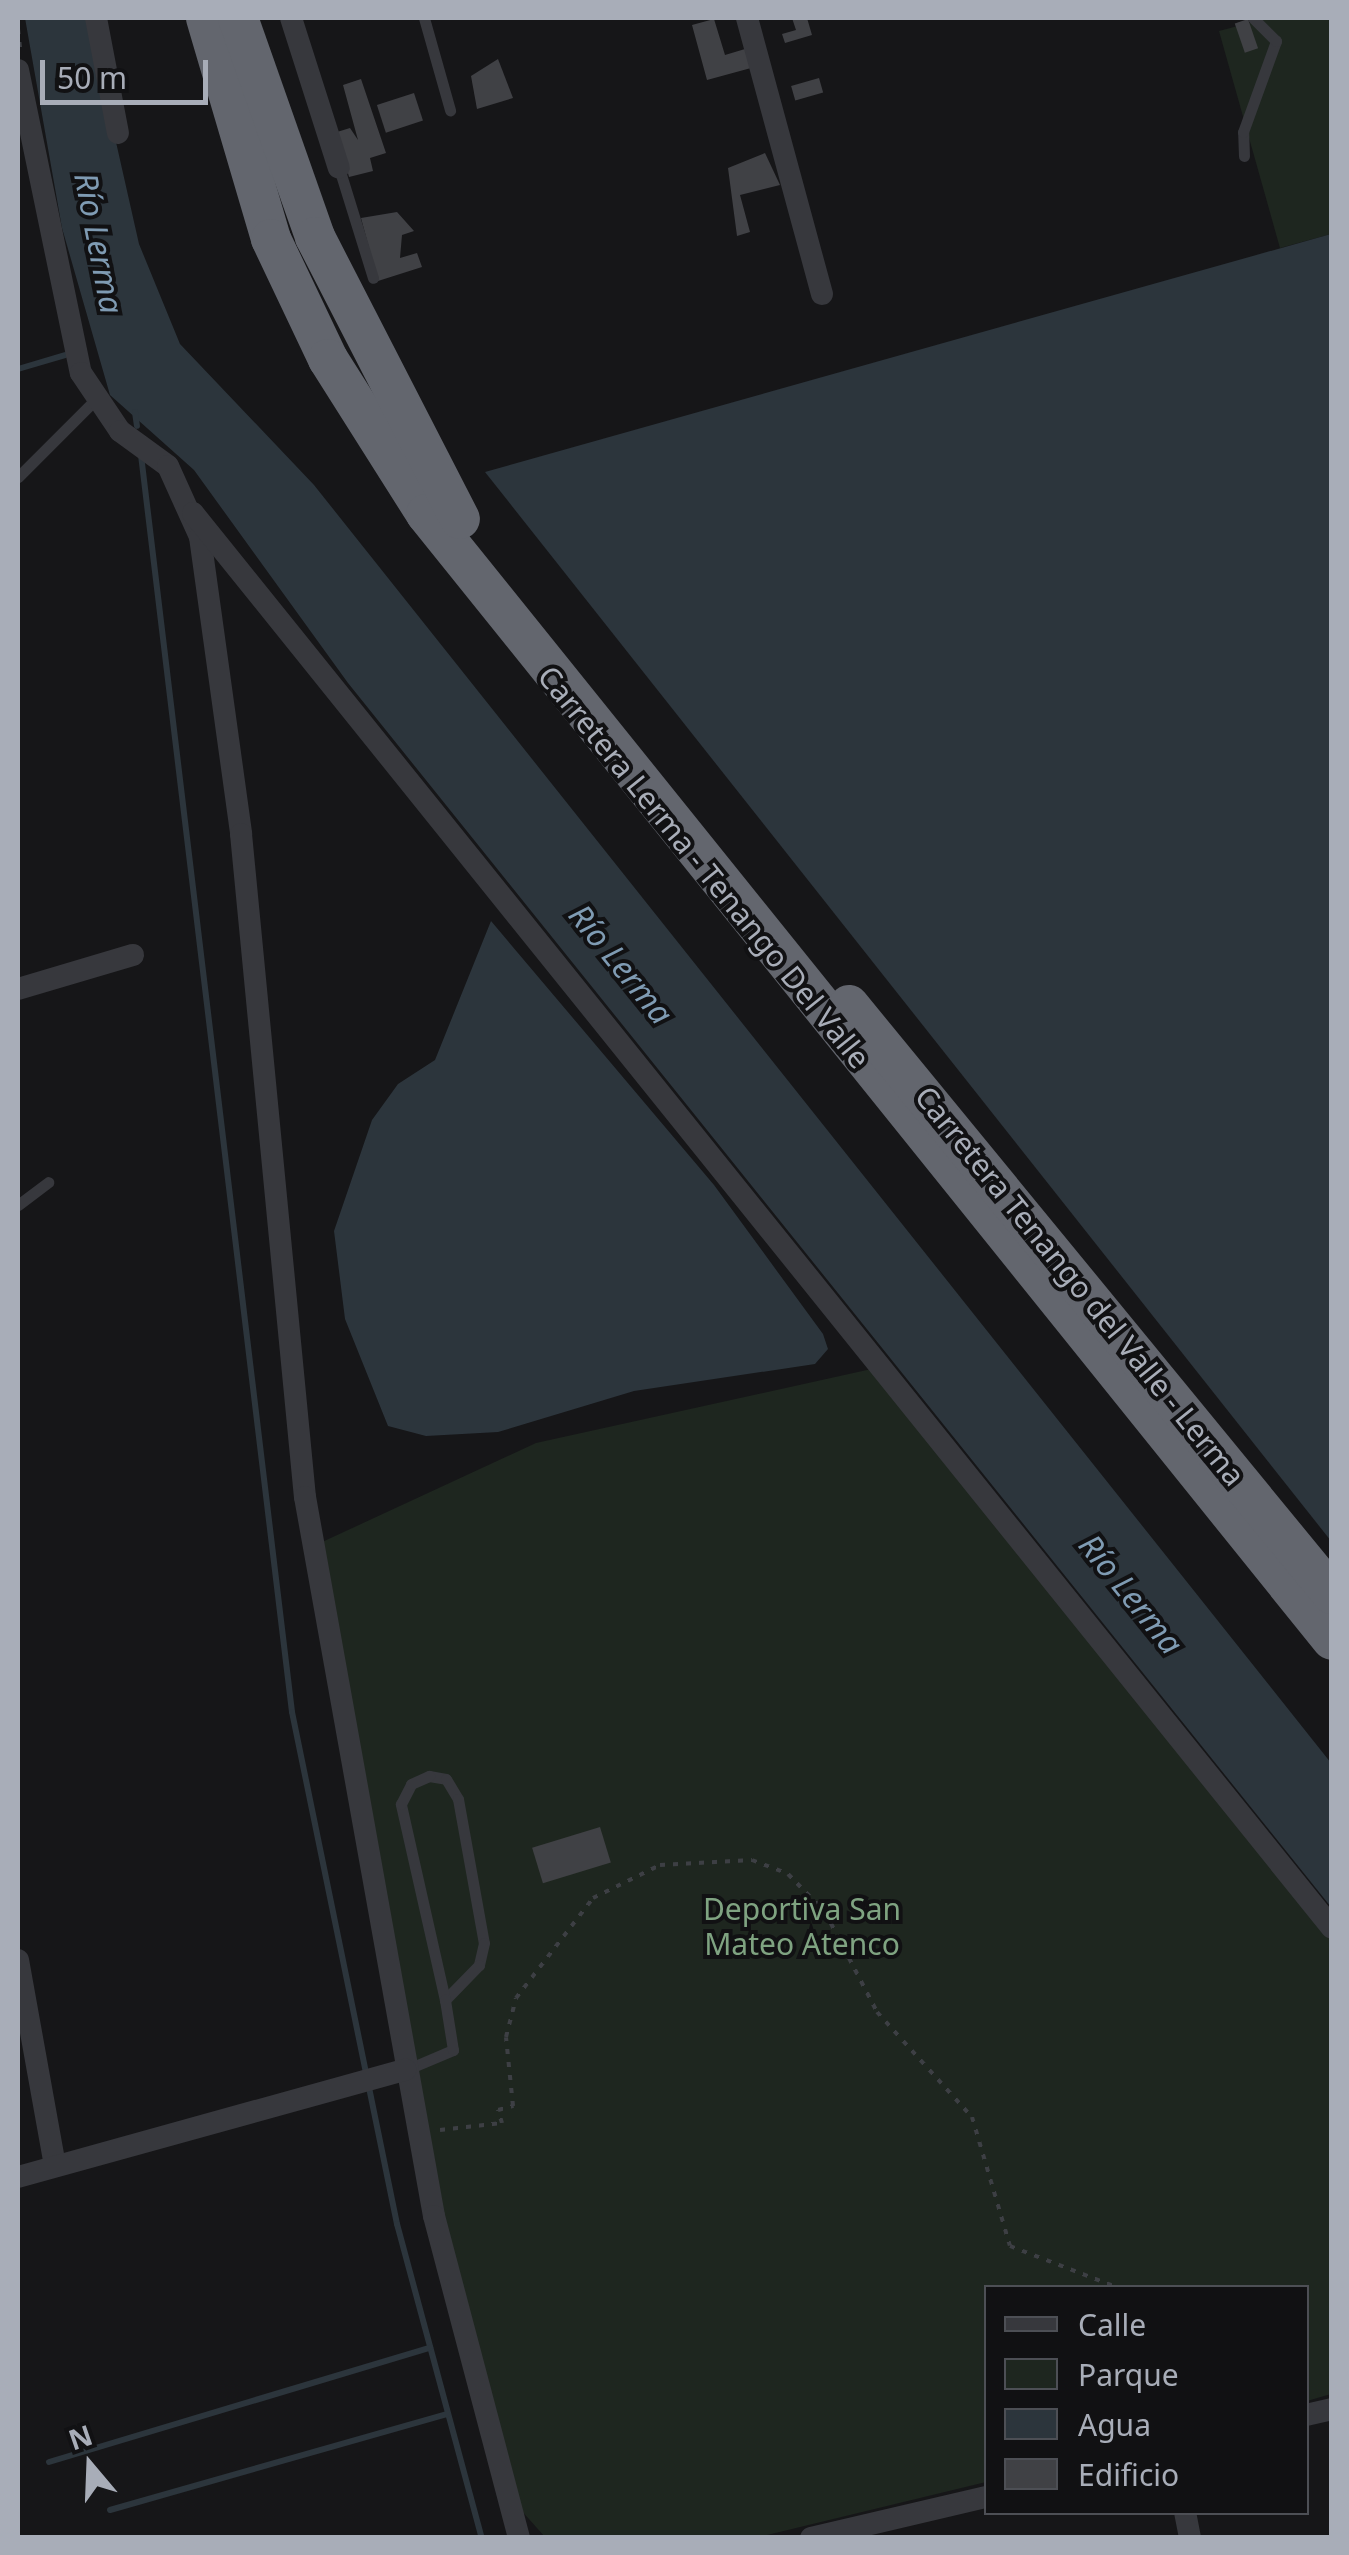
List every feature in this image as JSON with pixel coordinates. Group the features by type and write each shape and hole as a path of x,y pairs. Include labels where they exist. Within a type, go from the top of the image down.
{"highway":[{"name":"Carretera Lerma - Tenango Del Valle","path":"206,18 271,238 328,359 426,514 1332,1640"},
{"name":"Carretera Tenango del Valle - Lerma","path":"238,18 315,237 449,503 528,612 1332,1594"}],"street":[{"path":"96,18 118,134"},
{"path":"291,18 339,168"},
{"path":"747,18 822,294"},
{"path":"18,70 81,373 95,400 168,466 193,513 241,834 306,1497 394,2072 420,2132 520,2538"},
{"path":"193,513 213,527 1332,1928"},
{"path":"18,989 133,955"},
{"path":"18,1960 55,2166"},
{"path":"18,2177 394,2072"},
{"path":"811,2538 984,2496"}],"lane":[{"path":"424,18 450,110"},
{"path":"1244,156 1243,132 1276,41 1253,18"},
{"path":"339,168 373,278"},
{"path":"18,477 95,400"},
{"path":"18,1205 48,1182"},
{"path":"394,2072 453,2050 401,1804 411,1784 429,1776 446,1780 458,1799 484,1943 479,1964 445,2000"}],"path":[{"path":"420,2132 502,2123 498,2110 514,2106 506,2037 516,1998 594,1898 660,1864 752,1860 788,1874 825,1912 877,2012 972,2118 1010,2246 1111,2285"}],"green space":[{"path":"1268,18 1331,18 1331,234 1280,248 1219,31"},
{"name":"Deportiva San Mateo Atenco","path":"876,1368 1331,1940 1331,2394 1309,2400 1309,2285 984,2285 984,2482 759,2537 545,2537 520,2509 434,2175 320,1543 536,1443"}],"water":[{"name":"Río Lerma","path":"25,18 88,18 139,244 180,344 314,485 1331,1763 1331,1907 348,683 194,470 110,395 62,228"},
{"path":"1332,234 1331,1541 485,472"},
{"path":"491,921 714,1185 823,1334 828,1349 815,1364 634,1391 498,1432 426,1436 388,1426 345,1319 334,1231 372,1120 398,1084 435,1060"}],"building":[{"path":"792,18 807,18 812,35 785,43 782,34 796,30"},
{"path":"714,19 725,55 745,49 751,68 707,80 692,25"},
{"path":"1248,19 1258,48 1245,53 1235,24"},
{"path":"498,59 513,98 477,109 471,76"},
{"path":"819,78 823,92 795,100 791,86"},
{"path":"361,79 386,153 370,158 373,171 349,177 337,132 350,128 358,140 343,85"},
{"path":"414,93 423,121 386,133 377,105"},
{"path":"765,153 780,185 740,195 750,232 737,236 728,168"},
{"path":"397,212 414,231 402,235 400,258 417,253 422,267 378,281 361,218"},
{"path":"600,1827 611,1862 543,1883 532,1848"}],"waterway":[{"path":"18,369 65,355"},
{"path":"135,412 137,426"},
{"path":"141,455 292,1712 397,2224 482,2538"},
{"path":"49,2462 430,2348"},
{"path":"110,2510 448,2414"}]}
